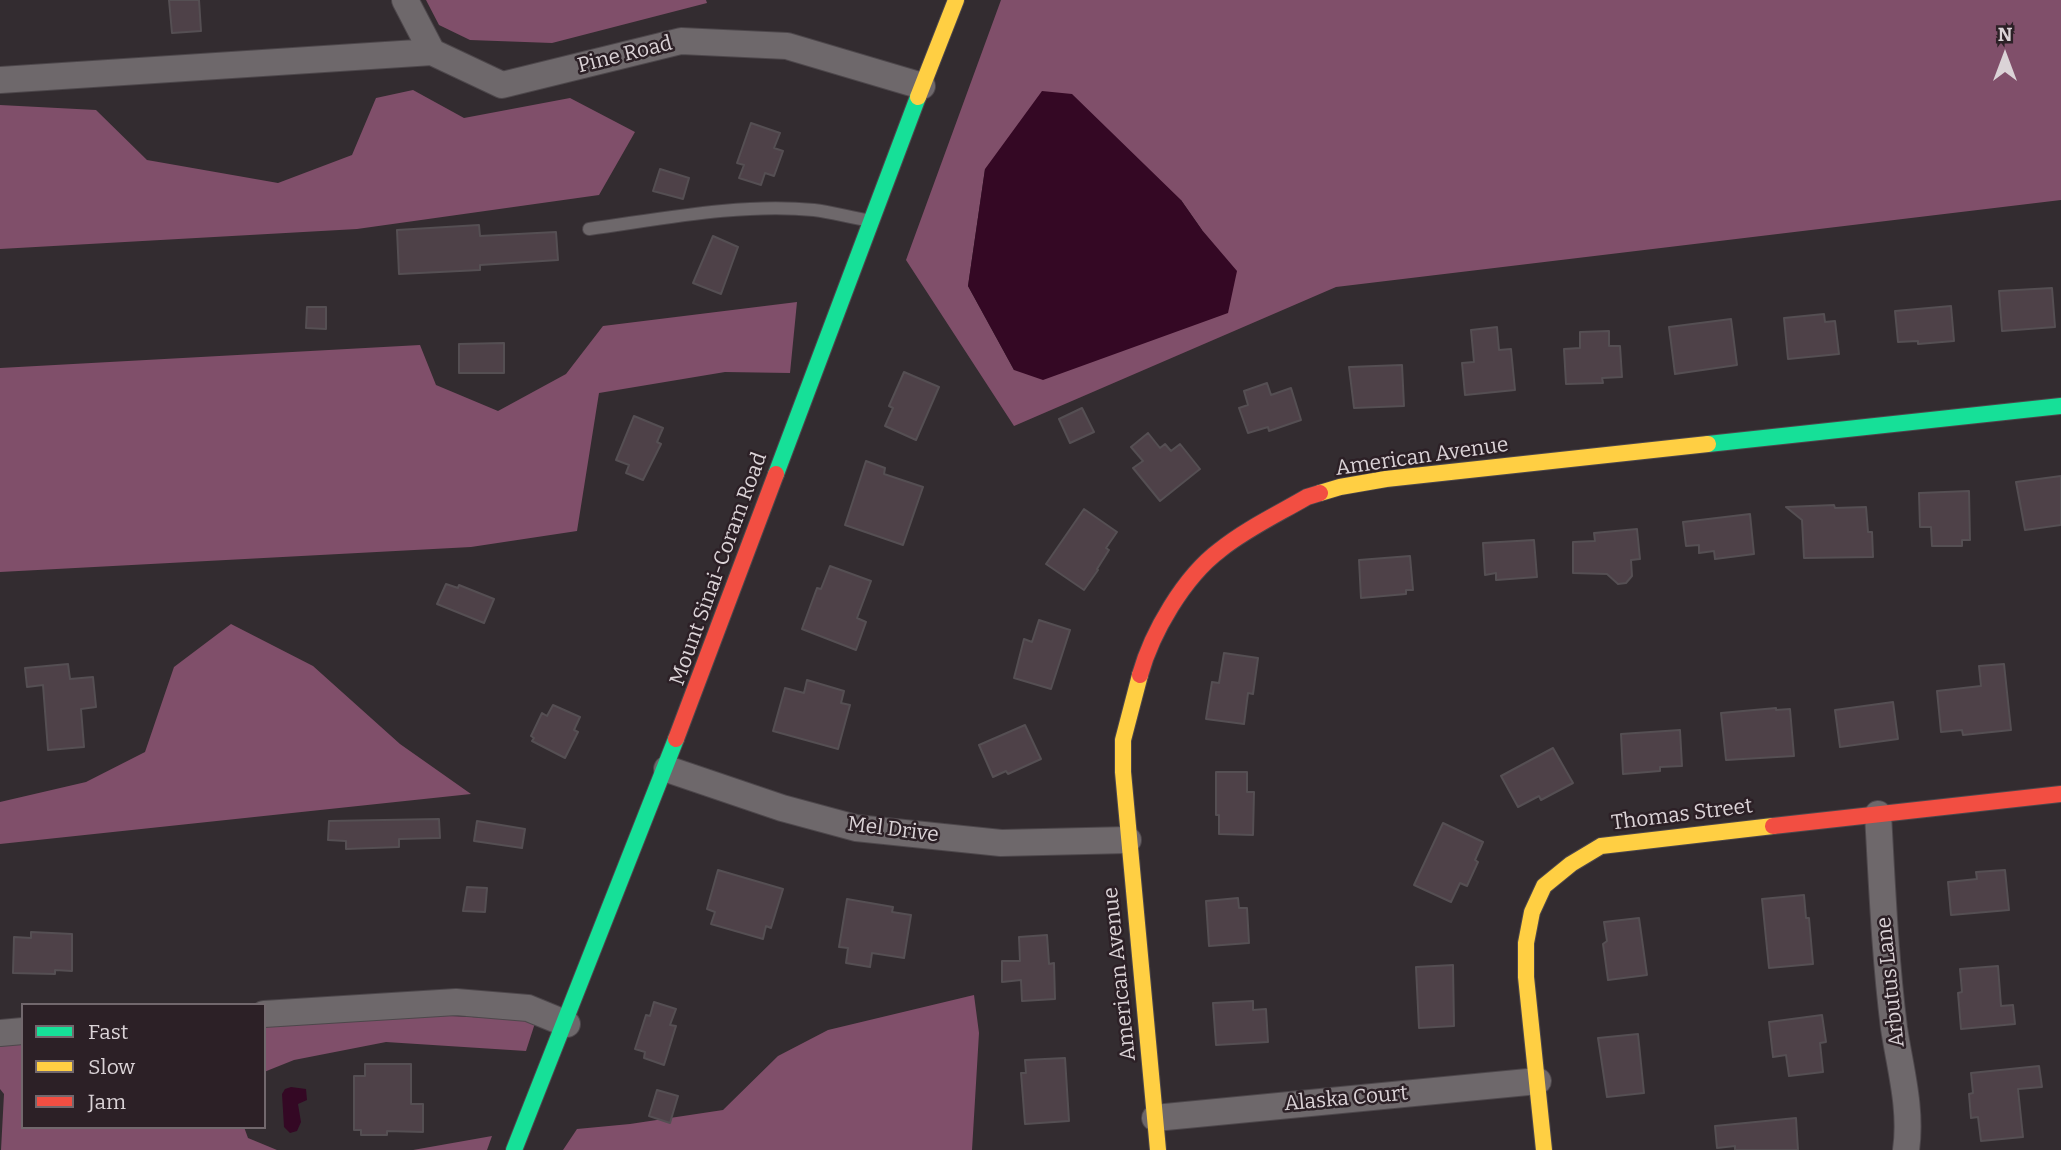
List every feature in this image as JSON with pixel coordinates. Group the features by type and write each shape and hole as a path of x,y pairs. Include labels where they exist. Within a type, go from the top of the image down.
{"street":[{"path":"0,80 432,52 405,0"},
{"name":"Mount Sinai-Coram Road","path":"514,1150 567,1024 667,769 870,221 956,0"},
{"name":"Pine Road","path":"432,52 502,85 681,41 787,46 922,86"},
{"name":"American Avenue","path":"1158,1150 1128,840 1123,740 1144,661 1167,613 1190,580 1219,550 1307,497 1339,487 1386,479 2061,406"},
{"name":"Mel Drive","path":"667,769 782,808 856,828 1001,843 1128,840"},
{"name":"Thomas Street","path":"1544,1150 1524,960 1531,917 1545,885 1574,863 1602,846 2061,794"},
{"name":"Arbutus Lane","path":"1878,814 1893,1015 1906,1092 1906,1150"},
{"path":"266,1014 456,1002 528,1008 567,1024"},
{"path":"0,1033 21,1031"},
{"name":"Alaska Court","path":"1155,1118 1538,1081"}],"lane":[{"path":"589,229 698,214 758,210 814,210 870,221"}],"shaded area":[{"path":"426,0 706,0 707,3 552,43 470,40 439,25"},
{"path":"1001,0 2061,0 2061,200 1336,287 1014,426 906,260","holes":["985,169 1181,200 1202,230 1014,370 968,286"]},
{"path":"413,90 464,118 570,98 635,132 599,195 357,229 0,249 0,105 96,110 147,160 278,183 352,155 376,98"},
{"path":"1042,91 1072,94 1181,200 1237,271 1228,313 1043,380 1014,370 968,286 985,169"},
{"path":"797,302 790,373 725,372 599,393 577,531 471,547 0,572 0,368 420,345 436,385 498,411 566,374 603,326"},
{"path":"231,624 313,666 400,744 471,794 0,844 0,802 86,782 145,752 174,667"},
{"path":"974,995 979,1033 972,1150 563,1150 577,1129 723,1110 778,1056 828,1030"},
{"path":"386,1013 536,1020 526,1051 386,1042 294,1060 266,1071 266,1022"},
{"path":"21,1040 21,1129 245,1129 248,1138 277,1150 1,1150 4,1094 0,1089 0,1042"},
{"path":"285,1089 306,1089 307,1100 298,1104 301,1122 297,1131 290,1133 284,1127 282,1094"},
{"path":"492,1136 487,1150 413,1150"}],"building":[{"path":"169,0 199,0 201,31 172,33"},
{"path":"751,123 780,133 774,148 783,151 774,176 765,173 761,185 739,178 744,165 737,163"},
{"path":"660,169 689,178 683,199 653,191"},
{"path":"479,225 480,236 556,232 558,260 480,265 480,270 399,274 397,230"},
{"path":"713,236 738,247 721,294 693,283"},
{"path":"2052,288 2055,327 2002,331 1999,291"},
{"path":"1951,306 1954,341 1918,344 1918,341 1898,342 1895,311"},
{"path":"307,307 326,307 326,329 306,328"},
{"path":"1824,314 1825,322 1835,321 1839,354 1788,359 1784,318"},
{"path":"1731,319 1737,365 1675,374 1669,327"},
{"path":"1497,327 1499,350 1511,349 1515,390 1465,395 1462,363 1474,362 1471,330"},
{"path":"1609,331 1609,346 1620,346 1622,377 1602,378 1603,383 1566,384 1564,349 1580,348 1580,332"},
{"path":"504,343 504,373 459,373 459,344"},
{"path":"1402,365 1404,406 1354,408 1349,367"},
{"path":"904,372 939,387 916,440 885,426 893,408 889,406"},
{"path":"1267,383 1271,395 1291,388 1301,420 1269,431 1268,427 1248,433 1239,408 1248,405 1244,391"},
{"path":"1082,408 1094,432 1070,443 1059,419"},
{"path":"634,416 663,428 657,442 661,444 643,480 626,473 629,465 616,460"},
{"path":"1148,433 1160,448 1165,444 1171,451 1180,444 1200,469 1160,501 1133,468 1143,461 1131,447"},
{"path":"866,461 885,468 884,474 923,487 903,545 845,525"},
{"path":"2061,476 2061,525 2025,530 2016,482"},
{"path":"1969,491 1970,540 1962,540 1962,546 1932,546 1931,527 1920,527 1919,493"},
{"path":"1834,505 1835,508 1866,507 1868,532 1872,532 1873,557 1804,558 1802,520 1786,507"},
{"path":"1084,509 1117,532 1106,548 1109,550 1098,570 1084,590 1046,564"},
{"path":"1750,514 1754,554 1715,559 1714,551 1699,553 1699,545 1686,546 1683,522"},
{"path":"1637,529 1640,559 1631,560 1632,576 1626,583 1618,584 1607,574 1573,573 1573,542 1595,541 1594,533"},
{"path":"1534,540 1537,577 1496,580 1496,573 1485,575 1483,543"},
{"path":"1410,556 1413,590 1406,590 1406,594 1361,598 1359,560"},
{"path":"830,566 871,581 857,618 866,622 856,650 802,629 817,588 821,589"},
{"path":"446,584 458,588 459,585 494,599 484,623 437,604"},
{"path":"1039,620 1070,630 1051,689 1014,678 1024,639 1032,642"},
{"path":"1224,653 1258,658 1253,694 1248,693 1244,724 1206,719 1212,682 1219,683"},
{"path":"68,664 70,679 93,677 96,707 81,709 84,747 48,750 43,685 27,687 25,668"},
{"path":"2004,664 2011,730 1963,735 1962,730 1941,732 1937,691 1981,686 1979,666"},
{"path":"807,680 844,691 841,703 850,705 838,749 773,731 785,688 804,693"},
{"path":"1893,702 1898,739 1840,747 1835,710"},
{"path":"553,705 580,717 574,730 578,732 565,758 532,741 534,738 531,736 542,713 547,716"},
{"path":"1790,709 1794,756 1726,760 1721,713"},
{"path":"1025,725 1041,759 1008,774 1006,771 993,777 979,745"},
{"path":"1680,730 1682,766 1623,774 1621,734"},
{"path":"1553,748 1573,783 1541,800 1539,796 1518,807 1501,776"},
{"path":"1216,772 1247,772 1247,792 1254,792 1253,835 1219,834"},
{"path":"439,819 440,838 399,839 399,847 346,849 346,841 328,840 329,821"},
{"path":"477,821 525,829 522,848 474,841"},
{"path":"1443,823 1483,842 1475,860 1478,862 1467,886 1460,883 1451,902 1414,885"},
{"path":"718,870 783,889 771,928 766,926 763,939 711,924 715,912 707,909"},
{"path":"2005,870 2009,910 1951,915 1948,882 1977,879 1976,872"},
{"path":"467,887 487,888 485,912 463,911"},
{"path":"1804,895 1813,964 1769,968 1762,899"},
{"path":"1238,898 1239,908 1247,908 1249,943 1209,946 1206,901"},
{"path":"847,899 893,907 892,912 911,915 904,958 872,953 870,967 846,963 848,948 839,947"},
{"path":"1639,918 1647,975 1608,980 1603,944 1607,941 1604,922"},
{"path":"31,932 72,934 72,971 55,970 55,974 13,973 14,937 31,938"},
{"path":"1047,935 1049,964 1054,963 1055,999 1022,1001 1021,980 1002,982 1002,961 1020,961 1019,937"},
{"path":"1453,965 1454,1026 1419,1028 1416,967"},
{"path":"1998,966 2001,1006 2013,1005 2015,1024 1961,1029 1958,993 1962,992 1960,969"},
{"path":"1253,1001 1253,1010 1266,1009 1268,1042 1216,1045 1213,1003"},
{"path":"654,1002 676,1009 670,1025 676,1026 664,1065 644,1058 645,1052 635,1049 646,1015 650,1016"},
{"path":"1822,1015 1826,1042 1820,1043 1823,1072 1789,1076 1786,1055 1773,1057 1769,1022"},
{"path":"1638,1034 1644,1093 1607,1097 1598,1038"},
{"path":"1065,1058 1069,1121 1025,1124 1021,1073 1026,1073 1025,1060"},
{"path":"365,1064 411,1064 411,1104 423,1104 423,1132 387,1131 387,1135 361,1135 361,1130 354,1130 354,1076 365,1076"},
{"path":"2039,1066 2042,1087 2018,1089 2023,1137 1981,1141 1978,1117 1971,1118 1971,1073"},
{"path":"657,1090 678,1096 670,1123 649,1116"},
{"path":"1796,1118 1798,1150 1735,1150 1735,1146 1717,1148 1715,1126"}],"traffic: fast":[{"path":"776,474 918,97"},
{"path":"1708,444 2061,406"},
{"path":"514,1150 676,739"}],"traffic: slow":[{"path":"918,97 956,0"},
{"path":"1320,493 1386,479 1708,444"},
{"path":"1140,675 1123,740 1123,772 1158,1150"},
{"path":"1544,1150 1526,977 1526,943 1532,912 1544,886 1571,864 1601,846 1773,826"}],"traffic: jam":[{"path":"676,739 776,474"},
{"path":"1140,675 1161,624 1182,590 1207,561 1251,528 1307,497 1320,493"},
{"path":"1773,826 2061,794"}]}
